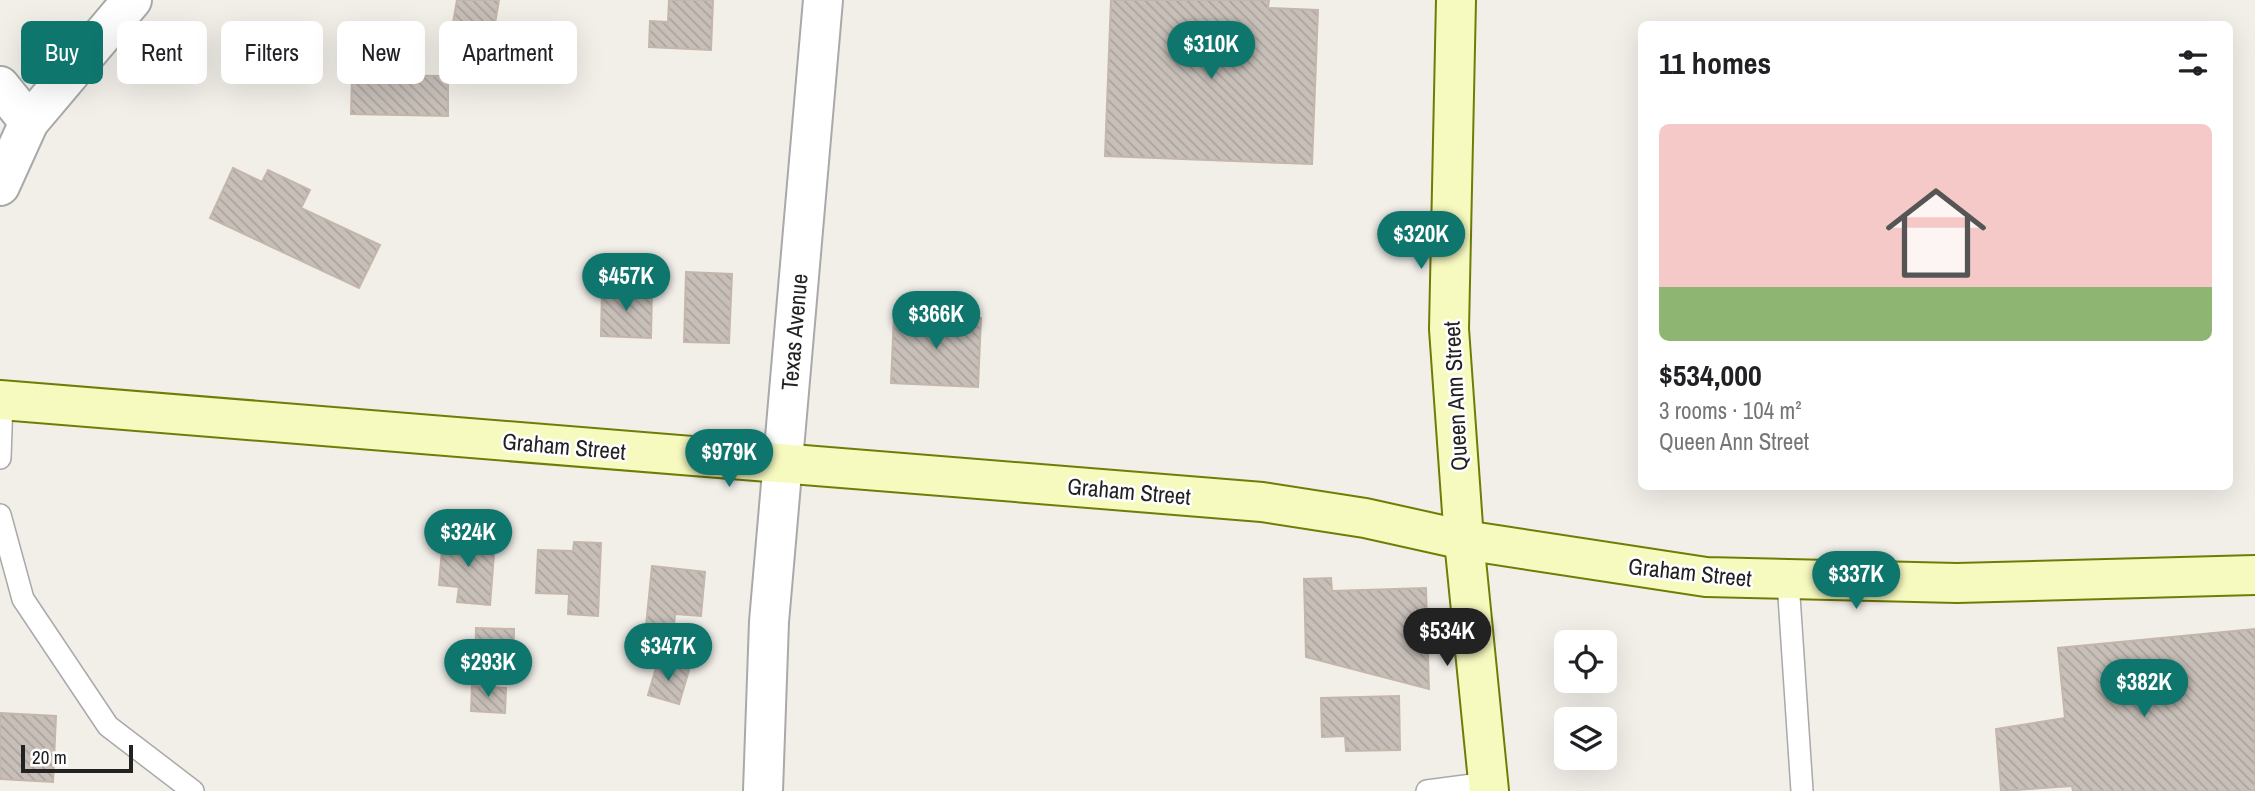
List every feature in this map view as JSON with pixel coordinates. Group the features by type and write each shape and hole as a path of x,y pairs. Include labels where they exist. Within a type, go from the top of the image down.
{"street":[{"path":"0,186 29,122 132,0"},
{"name":"Texas Avenue","path":"763,791 769,622 823,0"},
{"name":"Queen Ann Street","path":"1456,0 1450,329 1464,540 1489,787"},
{"path":"0,86 29,122"},
{"name":"Graham Street","path":"1,400 1262,502 1365,518 1464,540 1706,577 1957,583 2255,575"}],"lane":[{"path":"0,458 1,400"},
{"path":"0,515 23,599 108,726 193,791"},
{"path":"1788,581 1802,791"},
{"path":"1427,791 1489,787"}],"building":[{"path":"457,0 499,0 495,21 453,21"},
{"path":"669,0 713,0 711,50 649,47 650,21 668,22"},
{"path":"1111,0 1269,0 1268,8 1318,10 1312,164 1105,156"},
{"path":"425,76 439,76 439,84 448,84 448,116 351,114 352,84 425,84"},
{"path":"233,168 262,182 268,170 310,190 301,208 380,245 359,288 210,218"},
{"path":"686,272 732,274 729,343 684,342"},
{"path":"602,289 652,291 651,338 601,336"},
{"path":"894,315 981,318 978,387 891,383"},
{"path":"443,537 495,541 490,605 457,602 459,587 439,585"},
{"path":"574,542 601,543 598,616 568,614 569,594 536,593 538,550 573,551"},
{"path":"652,566 705,572 701,616 675,614 673,639 645,636"},
{"path":"1331,578 1332,591 1426,588 1429,689 1306,657 1304,579"},
{"path":"476,628 514,629 513,677 475,676"},
{"path":"2255,629 2255,791 2073,791 2072,786 2001,791 1996,729 2065,718 2058,648"},
{"path":"658,661 689,670 679,704 648,695"},
{"path":"472,686 506,688 505,713 471,711"},
{"path":"1399,696 1400,750 1346,751 1345,736 1322,737 1321,698"},
{"path":"0,713 56,716 53,782 0,779"}]}
